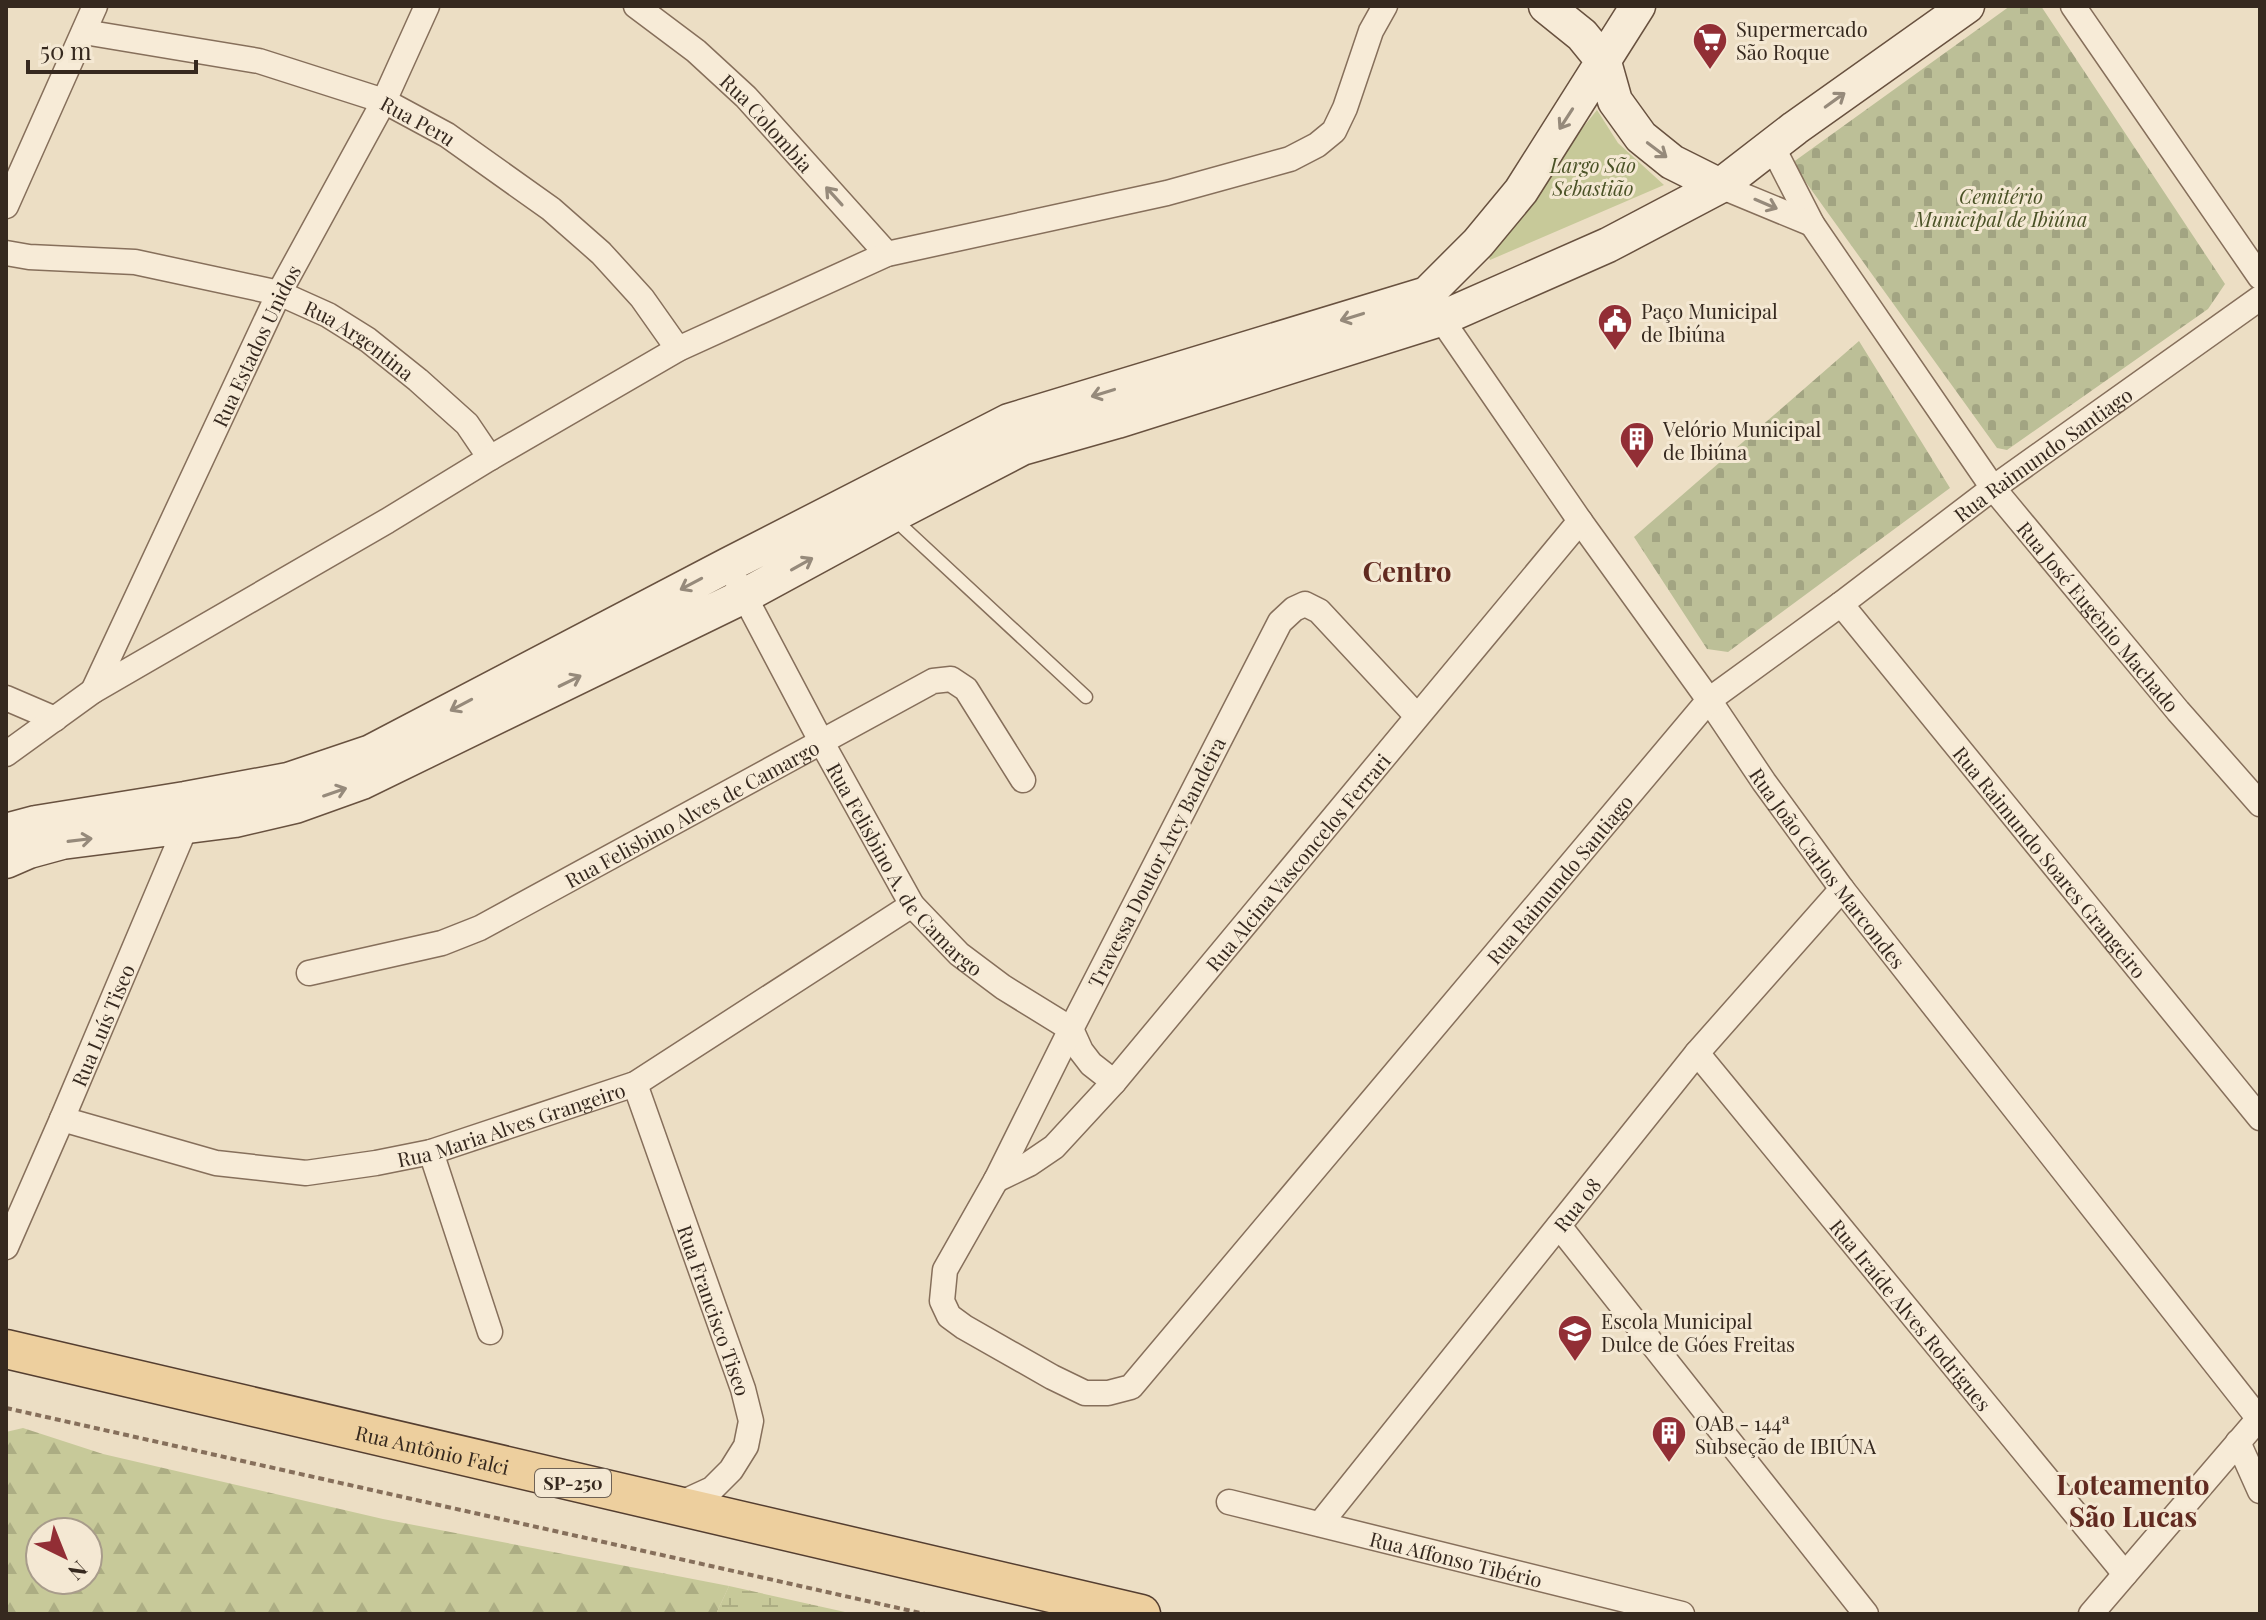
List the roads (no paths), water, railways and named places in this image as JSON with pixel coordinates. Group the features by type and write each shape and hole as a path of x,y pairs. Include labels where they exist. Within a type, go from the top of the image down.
{"main road":[{"path":"1546,6 1582,35 1604,62 1615,101 1641,137 1672,162 1720,186"},
{"path":"1434,306 1478,243 1521,191 1638,6"},
{"path":"6,861 62,842 185,813 371,752 728,565 880,504 1015,435 1434,306 1608,245 1720,186 1967,6"},
{"path":"6,831 36,823 185,813 250,817 295,806 362,782 744,596 880,504"},
{"name":"Rua Antônio Falci","path":"6,1349 1141,1614"}],"street":[{"path":"6,206 95,6"},
{"name":"Rua Estados Unidos","path":"93,691 279,293 384,101 427,6"},
{"name":"Rua Colombia","path":"636,6 696,51 746,97 887,254"},
{"path":"6,754 93,691 678,349 887,254 1167,193 1290,159 1317,145 1334,131 1371,31 1385,6"},
{"path":"2073,6 2260,277"},
{"name":"Rua Peru","path":"84,32 259,61 384,101 447,135 551,209 601,253 642,298 678,349"},
{"name":"Rua José Eugênio Machado","path":"1772,146 1812,224 1993,488 2178,711 2260,804"},
{"path":"1720,186 1812,224"},
{"name":"Rua Argentina","path":"6,253 135,262 279,293 328,315 368,340 467,424 490,458"},
{"name":"Rua Raimundo Santiago","path":"945,1270 942,1301 949,1316 964,1327 1085,1393 1108,1393 1131,1387 1709,700 1993,488 2260,298"},
{"name":"Rua João Carlos Marcondes","path":"1434,306 1580,521 1842,889 2259,1418"},
{"name":"Rua Alcina Vasconcelos Ferrari","path":"996,1180 1029,1164 1054,1147 1114,1082 1580,521"},
{"name":"Rua Felisbino A. de Camargo","path":"728,565 912,905 959,954 1003,987 1071,1029 1091,1064 1114,1082"},
{"name":"Travessa Doutor Arcy Bandeira","path":"945,1270 996,1180 1280,622 1305,604 1319,611 1416,715"},
{"name":"Rua Raimundo Soares Grangeiro","path":"1841,604 2260,1118"},
{"name":"Rua Felisbino Alves de Camargo","path":"309,973 442,943 480,928 933,681 951,679 966,689 1023,780"},
{"path":"6,698 55,719"},
{"name":"Rua Luís Tiseo","path":"6,1247 62,1119 185,813"},
{"name":"Rua 08","path":"1320,1524 1697,1053 1842,889"},
{"name":"Rua Maria Alves Grangeiro","path":"62,1119 216,1163 306,1173 431,1152 635,1084 912,905"},
{"name":"Rua Iraíde Alves Rodrigues","path":"1697,1053 2125,1574"},
{"name":"Rua Francisco Tiseo","path":"635,1084 743,1389 751,1421 746,1446 731,1470 712,1489 674,1506"},
{"path":"431,1152 490,1332"},
{"path":"1559,1226 1866,1614"},
{"path":"2091,1614 2259,1418"},
{"path":"2238,1442 2260,1491"},
{"name":"Rua Affonso Tibério","path":"1229,1502 1682,1614"}],"lane":[{"path":"880,504 1086,697"}],"place":[{"name":"Supermercado São Roque","path":"1710,71"},
{"name":"Paço Municipal de Ibiúna","path":"1615,352"},
{"name":"Velório Municipal de Ibiúna","path":"1637,470"},
{"name":"Escola Municipal Dulce de Góes Freitas","path":"1575,1363"},
{"name":"OAB - 144ª Subseção de IBIÚNA","path":"1669,1464"}],"district":[{"name":"Centro","path":"1407,570"},
{"name":"Loteamento São Lucas","path":"2133,1499"}],"park label":[{"name":"Largo São Sebastião","path":"1593,176"},
{"name":"Cemitério Municipal de Ibiúna","path":"2001,206"}]}
